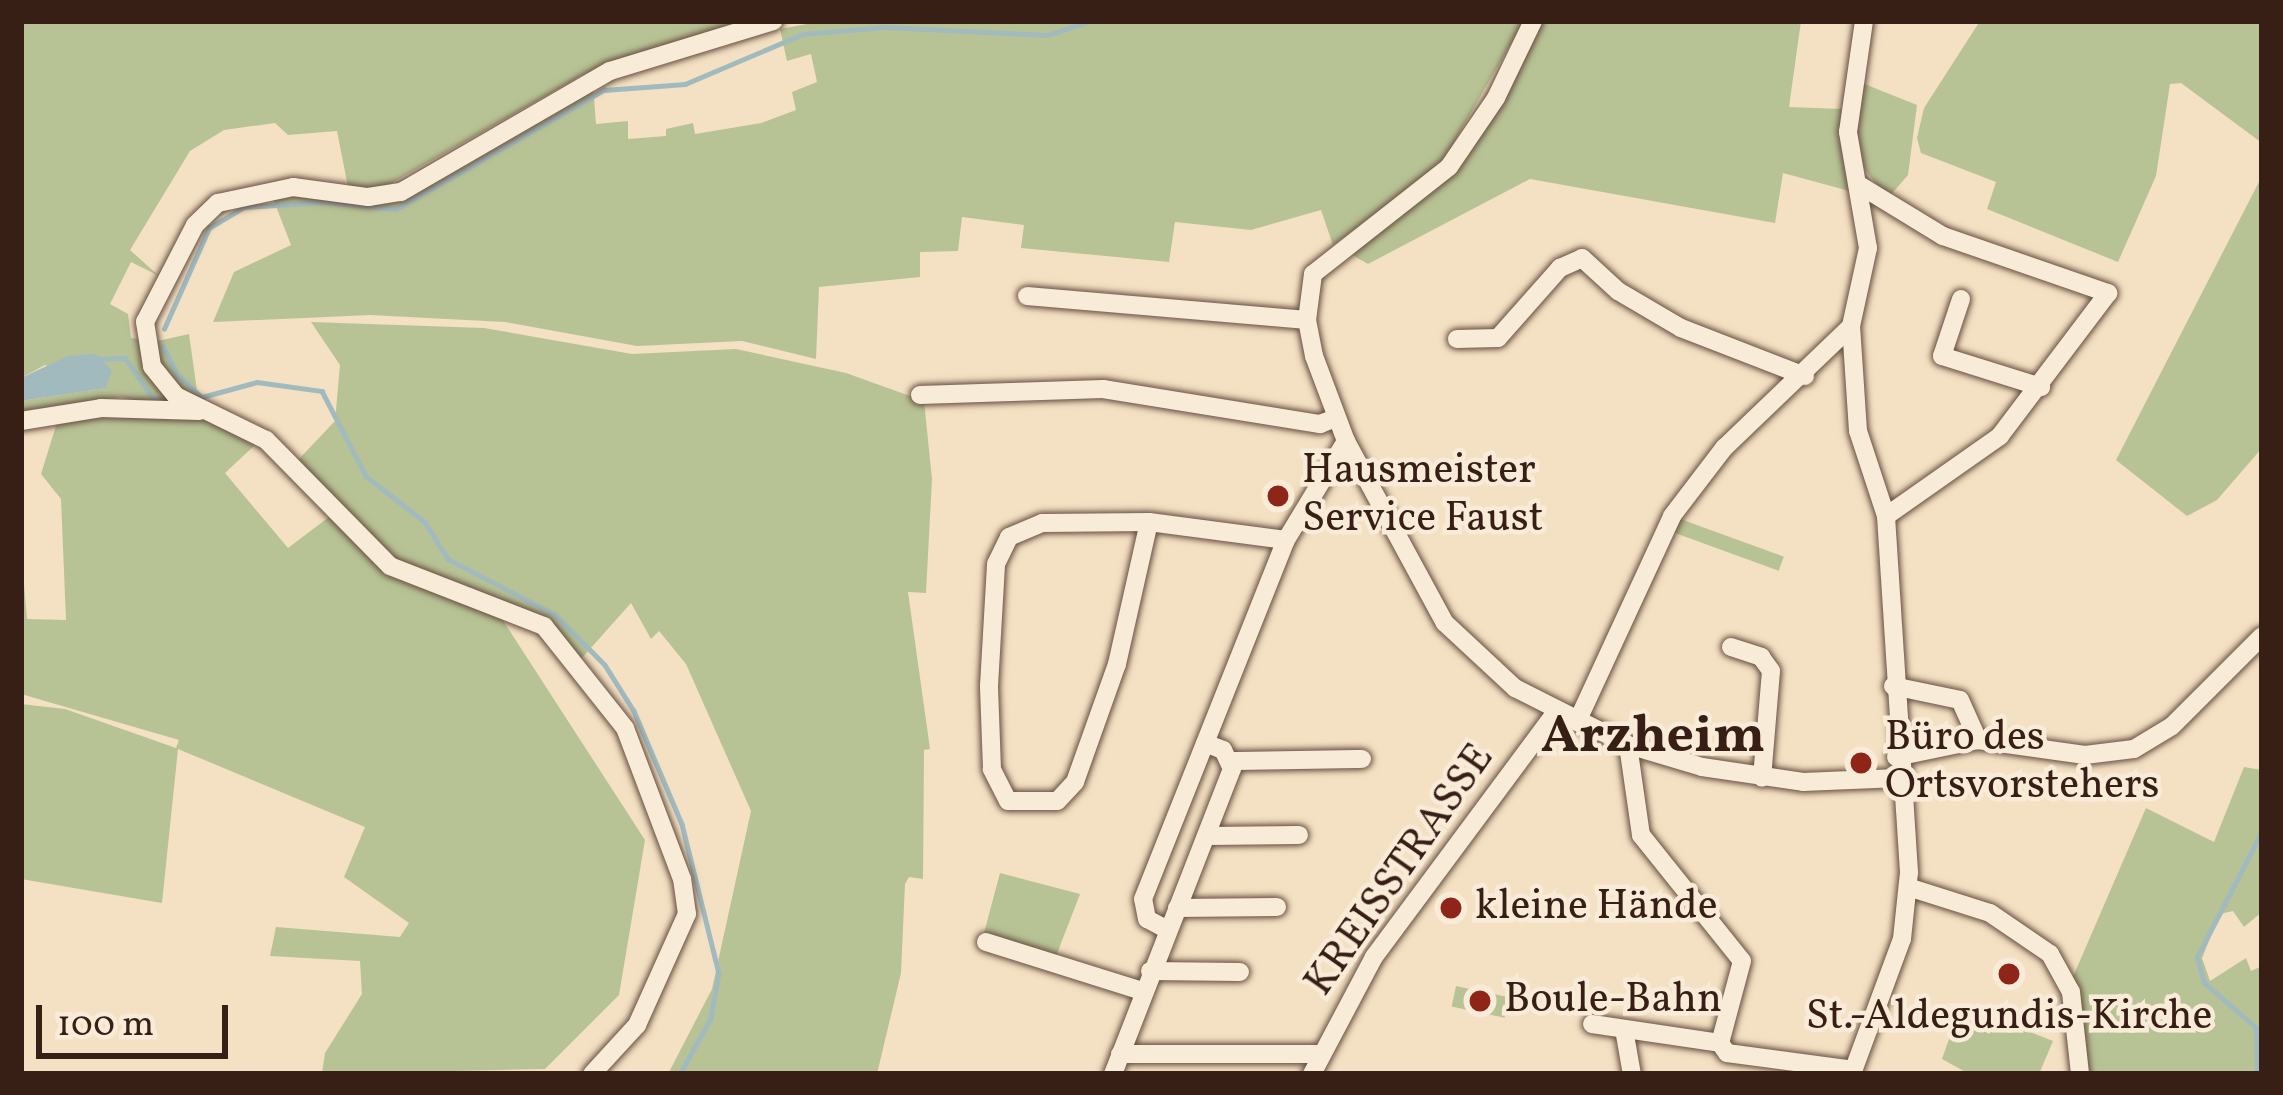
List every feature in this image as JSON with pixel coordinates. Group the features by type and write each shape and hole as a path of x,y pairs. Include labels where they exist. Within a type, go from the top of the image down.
{"street":[{"path":"592,1074 637,1024 687,914 682,879 625,728 544,626 390,566 266,440 160,381 144,328 173,264 212,207 292,187 359,196 401,192 610,71 774,21"},
{"path":"1533,21 1496,98 1449,167 1313,274 1307,320 1346,440 1445,623 1492,670 1556,712 1628,745 1762,778 1899,778"},
{"path":"1592,1024 1624,1034 1720,1043 1727,1053 1853,1072 1899,951 1908,887 1896,757 1886,516 1858,431 1851,326 1867,254 1861,187 1848,131 1864,21"},
{"path":"1861,187 1943,236 2108,293 2000,436 1886,516"},
{"path":"1457,339 1498,338 1560,268 1582,258 1618,291 1681,328 1805,376"},
{"path":"1028,296 1307,320"},
{"path":"1961,299 1942,356 2041,387"},
{"path":"1577,722 1672,516 1724,448 1805,376 1851,326"},
{"path":"920,395 1103,389 1320,424 1336,418"},
{"path":"21,422 71,410 203,408"},
{"path":"1166,929 1147,919 1143,899 1286,540 1346,440"},
{"path":"1330,468 1363,469"},
{"path":"1149,522 1117,664 1076,782 1058,801 1008,801 996,788 988,716 1002,545 1042,523 1149,522 1286,540"},
{"path":"1896,757 1978,740 2085,755 2140,747 2262,636"},
{"path":"1731,646 1761,657 1771,671 1762,778"},
{"path":"1893,686 1960,700 1978,740"},
{"name":"KREISSTRASSE","path":"1312,1074 1374,957 1556,712"},
{"path":"1205,743 1232,761 1362,760"},
{"path":"1628,745 1641,835 1742,961 1720,1043"},
{"path":"1113,1074 1166,929 1208,836 1232,761"},
{"path":"1208,836 1298,835"},
{"path":"1908,887 2003,920 2050,954 2072,992 2080,1074"},
{"path":"1177,908 1277,908"},
{"path":"986,942 1142,991"},
{"path":"1150,971 1240,972"},
{"path":"1624,1034 1631,1074"},
{"path":"1120,1054 1319,1054"}],"green space":[{"path":"21,21 748,21 584,74 381,189 348,187 337,131 288,135 275,123 224,130 190,151 130,250 159,276 131,262 110,304 128,314 131,338 141,339 171,408 121,397 21,411 21,401 105,388 45,365 21,378"},
{"path":"823,21 1524,21 1440,166 1333,245 1321,210 1251,230 1175,222 1169,262 1021,248 1024,225 962,217 958,251 920,252 920,277 819,287 816,359 742,341 637,346 505,322 370,315 213,322 234,272 291,245 272,196 298,191 375,205 593,85 596,124 628,121 628,139 666,136 666,129 693,123 695,134 761,123 796,110 792,92 817,82 811,54 787,61 780,29"},
{"path":"1543,21 1801,21 1789,107 1842,109 1853,192 1783,173 1775,223 1530,179 1368,264 1347,252 1456,172"},
{"path":"1980,21 2262,21 2262,143 2181,83 2170,84 2156,176 2118,262 1987,209 1996,182 1921,153 1917,138 1924,108"},
{"path":"1857,81 1917,105 1908,175 1888,198 1857,160"},
{"path":"2262,176 2262,448 2217,500 2187,516 2116,460"},
{"path":"311,322 484,328 632,354 736,349 846,373 924,401 932,479 926,593 908,592 930,749 924,750 923,879 909,877 905,884 901,973 877,1074 668,1074 712,989 751,811 686,664 659,631 651,639 631,603 581,659 562,635 404,568 297,461 335,421 340,365"},
{"path":"189,334 199,405 170,387 149,343"},
{"path":"204,413 256,444 225,473 288,548 329,517 393,576 500,616 645,840 619,995 545,1069 322,1074 325,1053 362,994 360,961 270,956 276,927 400,937 409,923 344,877 365,827 178,749 162,903 21,879 21,704 65,709 176,748 179,740 21,694 21,548 27,619 66,620 61,499 41,474 59,416"},
{"path":"1672,516 1784,557 1779,571 1667,530"},
{"path":"2244,767 2262,770 2262,912 2244,927 2233,911 2220,914 2202,958 2210,981 2246,958 2251,971 2262,966 2262,1074 2083,1074 2072,979 2146,808 2214,842"},
{"path":"1000,873 1080,894 1055,959 984,933"},
{"path":"1456,986 1509,997 1504,1018 1452,1007"},
{"path":"1961,1005 2053,1041 2039,1074 1969,1074 1942,1059"}],"water":[{"path":"95,354 112,370 106,388 21,401 21,378 68,356"}],"waterway":[{"path":"164,329 209,228 244,207 324,202 396,209 604,90 685,84 803,34 885,27 1048,35 1087,22"},
{"path":"163,346 178,375 202,397 257,382 322,391 366,476 425,522 448,559 556,615 605,665 634,711 682,824 719,973 711,1019 680,1074"},
{"path":"96,359 125,358 154,399 170,398"},
{"path":"2257,1074 2256,1028 2204,983 2197,957 2262,831"}],"place":[{"name":"Hausmeister Service Faust","path":"1278,496"},
{"name":"Büro des Ortsvorstehers","path":"1861,763"},
{"name":"kleine Hände","path":"1451,908"},
{"name":"St.-Aldegundis-Kirche","path":"2009,974"},
{"name":"Boule-Bahn","path":"1480,1001"}],"district":[{"name":"Arzheim","path":"1653,738"}]}
